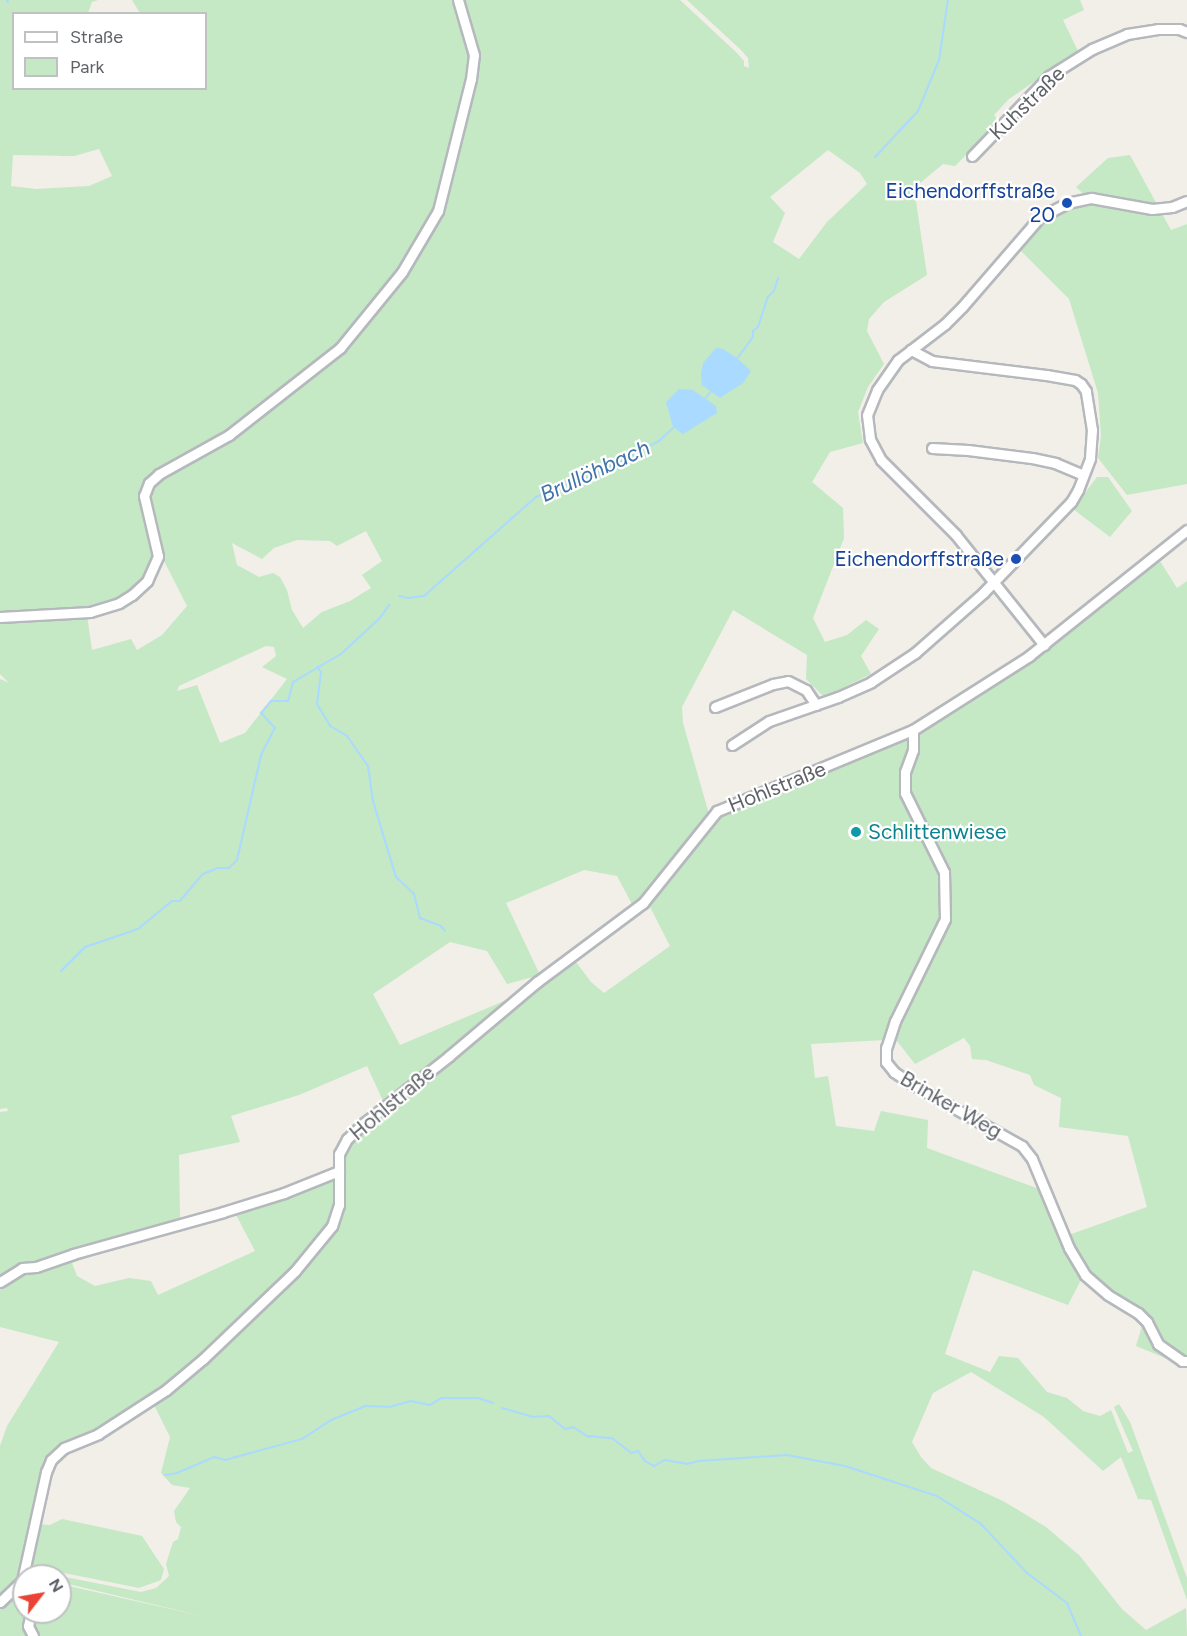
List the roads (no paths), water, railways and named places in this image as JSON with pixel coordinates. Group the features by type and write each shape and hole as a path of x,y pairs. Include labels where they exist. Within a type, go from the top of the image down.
{"street":[{"path":"0,617 90,612 119,603 132,595 147,581 158,556 144,496 149,483 159,474 229,435 340,348 402,273 438,211 471,79 474,55 458,0"},
{"name":"Kuhstraße","path":"972,156 1049,76 1092,49 1127,34 1158,29 1179,29 1187,32"},
{"path":"1044,645 995,581 942,520 881,460 870,439 867,415 877,390 898,360 962,308 1040,217 1067,203 1091,198 1152,209 1172,207 1187,201"},
{"path":"732,745 769,721 816,705 871,682 898,665 939,634 995,581 1071,502 1090,458 1092,430 1086,392 1081,384 1075,380 1046,375 932,362 911,350"},
{"path":"932,448 1032,458 1054,463 1083,475"},
{"name":"Hohlstraße","path":"27,1564 46,1472 51,1460 64,1448 98,1434 166,1390 203,1359 295,1271 333,1226 339,1205 339,1154 347,1139 537,982 643,903 717,811 913,730 1007,673 1187,530"},
{"path":"715,706 773,684 788,681 806,690 816,705"},
{"name":"Brinker Weg","path":"913,730 914,750 905,772 905,793 944,872 945,919 895,1021 886,1048 886,1062 894,1072 915,1086 1022,1146 1032,1159 1069,1248 1085,1275 1108,1295 1138,1313 1148,1322 1158,1344 1182,1361 1187,1361"},
{"path":"0,1282 22,1268 36,1267 73,1254 223,1212 284,1193 339,1171"},
{"name":"Hohlstraße","path":"0,1602 12,1591"}],"water":[{"path":"716,348 723,349 737,358 751,371 743,383 720,398 702,385 701,374 703,363"},
{"path":"679,389 693,390 716,406 717,413 683,434 673,427 666,402"}],"waterway":[{"name":"Brullöhbach","path":"875,157 918,111 939,60 948,0"},
{"name":"Brullöhbach","path":"736,360 753,337 753,331 758,327 768,297 774,291 778,278"},
{"name":"Brullöhbach","path":"704,400 711,391"},
{"name":"Brullöhbach","path":"399,596 408,598 424,596 536,497 583,481 659,441 675,426"},
{"name":"Brullöhbach","path":"61,971 85,947 138,929 172,901 180,901 203,874 218,868 229,868 237,860 261,755 275,728 261,713 271,701 288,701 293,682 341,654 380,618 389,605"},
{"path":"317,667 321,672 317,704 330,726 347,736 368,766 373,801 396,877 414,894 420,918 441,926 445,931"},
{"path":"165,1475 177,1473 214,1457 225,1460 302,1439 331,1420 366,1406 389,1407 411,1401 430,1405 441,1398 478,1398 493,1403"},
{"path":"502,1408 533,1417 549,1416 565,1429 573,1427 587,1436 612,1438 631,1453 638,1451 645,1461 654,1466 665,1460 687,1464 698,1461 787,1455 845,1466 937,1496 981,1524 1027,1573 1067,1603 1081,1636"}],"place":[{"name":"Eichendorffstraße 20","path":"1067,203"},
{"name":"Eichendorffstraße","path":"1016,559"},
{"name":"Schlittenwiese","path":"856,832"}]}
